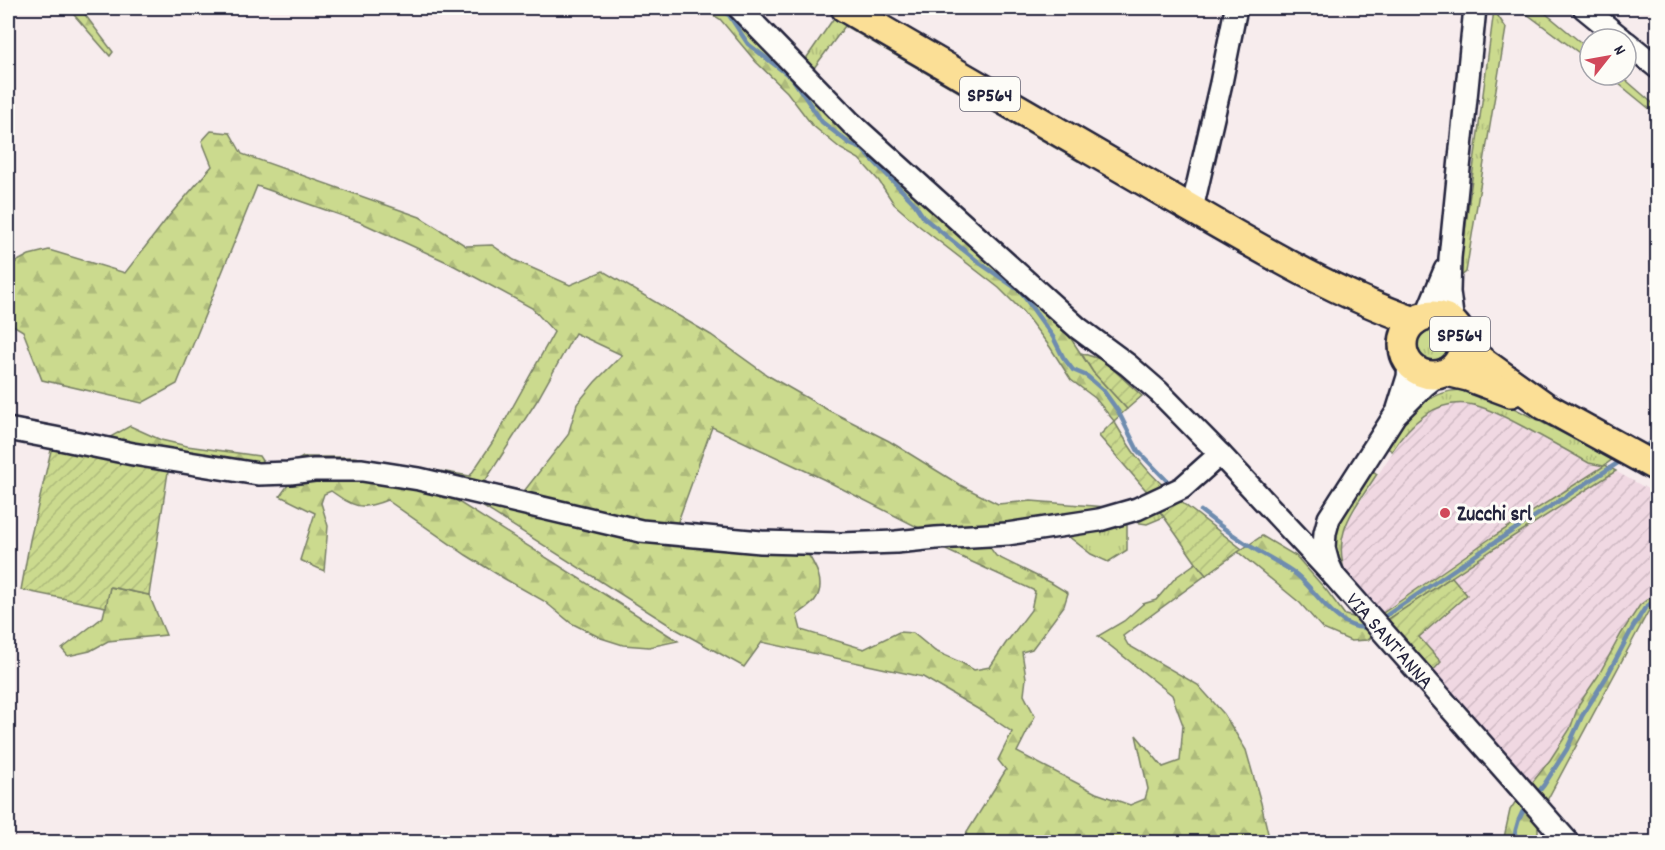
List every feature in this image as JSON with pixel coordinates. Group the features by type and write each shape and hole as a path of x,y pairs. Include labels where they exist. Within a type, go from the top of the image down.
{"main road":[{"name":"SP564","path":"845,8 1005,103 1322,282 1380,309 1420,319 1435,316 1445,318 1478,358 1545,406 1641,459"},
{"name":"SP564","path":"1322,282 1374,321 1415,369 1422,373 1443,373 1468,377 1545,406"},
{"name":"SP564","path":"1406,356 1405,333 1420,319"},
{"name":"SP564","path":"1443,373 1455,365 1460,357 1462,348 1457,331"}],"street":[{"path":"739,8 851,123 1078,328 1128,365 1158,392 1335,576"},
{"path":"1192,209 1236,8"},
{"path":"1457,331 1449,292 1450,258 1474,8"},
{"path":"1584,8 1607,27"},
{"path":"1638,52 1658,68"},
{"path":"1420,319 1450,258"},
{"name":"VIA SANT'ANNA","path":"1406,356 1408,377 1395,415 1329,518 1324,548 1328,563 1335,576 1568,843"},
{"name":"VIA SANT'ANNA","path":"1395,415 1424,386 1443,373"},
{"path":"8,429 133,454 258,474 314,470 362,470 419,479 641,531 761,542 841,544 1007,534 1099,520 1137,509 1182,488 1220,454"}],"shaded area":[{"path":"1464,403 1496,413 1589,463 1604,465 1657,494 1657,592 1640,605 1579,704 1570,729 1528,788 1347,579 1340,555 1344,527 1407,430 1432,410"}],"green space":[{"path":"68,8 80,8 113,52 110,56"},
{"path":"701,8 732,8 1052,310 1093,372 1127,409 1114,421 1095,398 1071,380 1050,347 1023,312 999,288 894,204 879,181 859,159 841,149 812,125 787,92 756,62 720,19"},
{"path":"1519,8 1539,8 1578,40 1578,52"},
{"path":"1494,10 1506,28 1466,272 1459,278"},
{"path":"838,12 1080,154 1078,161 845,26 811,72 803,63"},
{"path":"1623,87 1634,87 1657,107 1657,115"},
{"path":"211,131 230,133 242,154 420,217 466,246 492,245 514,260 570,285 603,271 711,335 767,375 889,441 960,485 998,504 1031,501 1119,508 1076,518 923,530 823,479 712,427 676,527 636,523 521,495 568,435 577,404 622,355 575,333 538,399 482,486 287,466 303,457 354,457 470,476 496,437 554,332 532,308 449,263 360,222 257,186 177,384 142,403 42,380 23,331 8,322 8,270 10,265 29,255 49,250 125,273 169,216 212,166 202,141"},
{"path":"1432,326 1446,331 1451,345 1446,359 1432,364 1418,359 1413,345 1418,331"},
{"path":"1081,353 1103,360 1142,396 1127,409 1093,372"},
{"path":"1459,390 1508,405 1613,459 1605,465 1616,471 1383,623 1377,617 1491,538 1604,466 1589,463 1503,416 1474,405 1448,405 1437,409 1416,422 1392,451 1383,445 1406,417 1425,401"},
{"path":"1114,421 1138,458 1167,489 1151,496 1099,436"},
{"path":"130,426 161,440 259,456 266,467 103,441"},
{"path":"53,442 163,464 168,472 149,595 110,587 106,607 21,590"},
{"path":"1369,468 1377,474 1353,511 1343,535 1342,563 1347,579 1333,550 1336,523"},
{"path":"332,476 393,483 449,496 678,641 649,647 623,645 601,638 571,623 544,601 466,555 387,500 358,506 331,491 324,494 321,503 328,526 324,571 300,560 315,513 280,496 288,485 298,480"},
{"path":"1176,498 1242,549 1206,575 1157,507"},
{"path":"471,499 806,551 818,575 820,588 813,602 797,615 801,630 864,649 899,632 913,633 935,651 974,670 990,667 1031,610 1035,591 935,545 986,542 996,556 1068,593 1064,606 1032,649 1022,652 1026,678 1024,695 1035,716 1017,752 1096,793 1130,805 1145,799 1148,789 1136,735 1163,767 1180,761 1183,725 1172,695 1098,636 1124,621 1143,604 1156,600 1176,577 1196,563 1206,575 1123,636 1128,645 1198,685 1224,714 1246,750 1270,842 1116,842 1116,840 961,842 1006,770 998,760 1012,732 923,677 762,642 744,667 674,628"},
{"path":"1157,507 1164,517 1147,524 1127,521 1127,550 1108,562 1091,554 1063,532"},
{"path":"1262,536 1296,556 1345,615 1358,618 1375,634 1368,640 1351,641 1323,629 1300,603 1238,552"},
{"path":"1452,577 1467,595 1419,637 1441,662 1429,675 1383,623"},
{"path":"110,587 149,595 166,635 108,641 90,651 68,656 62,649 103,617"},
{"path":"1657,592 1657,605 1648,612 1544,806 1528,788 1570,729 1579,704 1640,605"},
{"path":"1518,798 1538,820 1538,842 1503,842 1510,810"}],"waterway":[{"path":"716,8 729,15 748,44 792,78 822,122 850,144 862,149 914,203 924,218 981,264 1020,291 1073,370 1087,376 1103,390 1118,411 1138,451 1172,486"},
{"path":"1642,448 1658,438"},
{"path":"1381,619 1624,459"},
{"path":"1201,511 1243,542 1297,575 1339,618 1348,624 1368,627"},
{"path":"1536,795 1567,749 1582,716 1607,676 1633,627 1645,608 1658,598"},
{"path":"1514,842 1518,822 1528,804"}],"place":[{"name":"Zucchi srl","path":"1445,513"}]}
